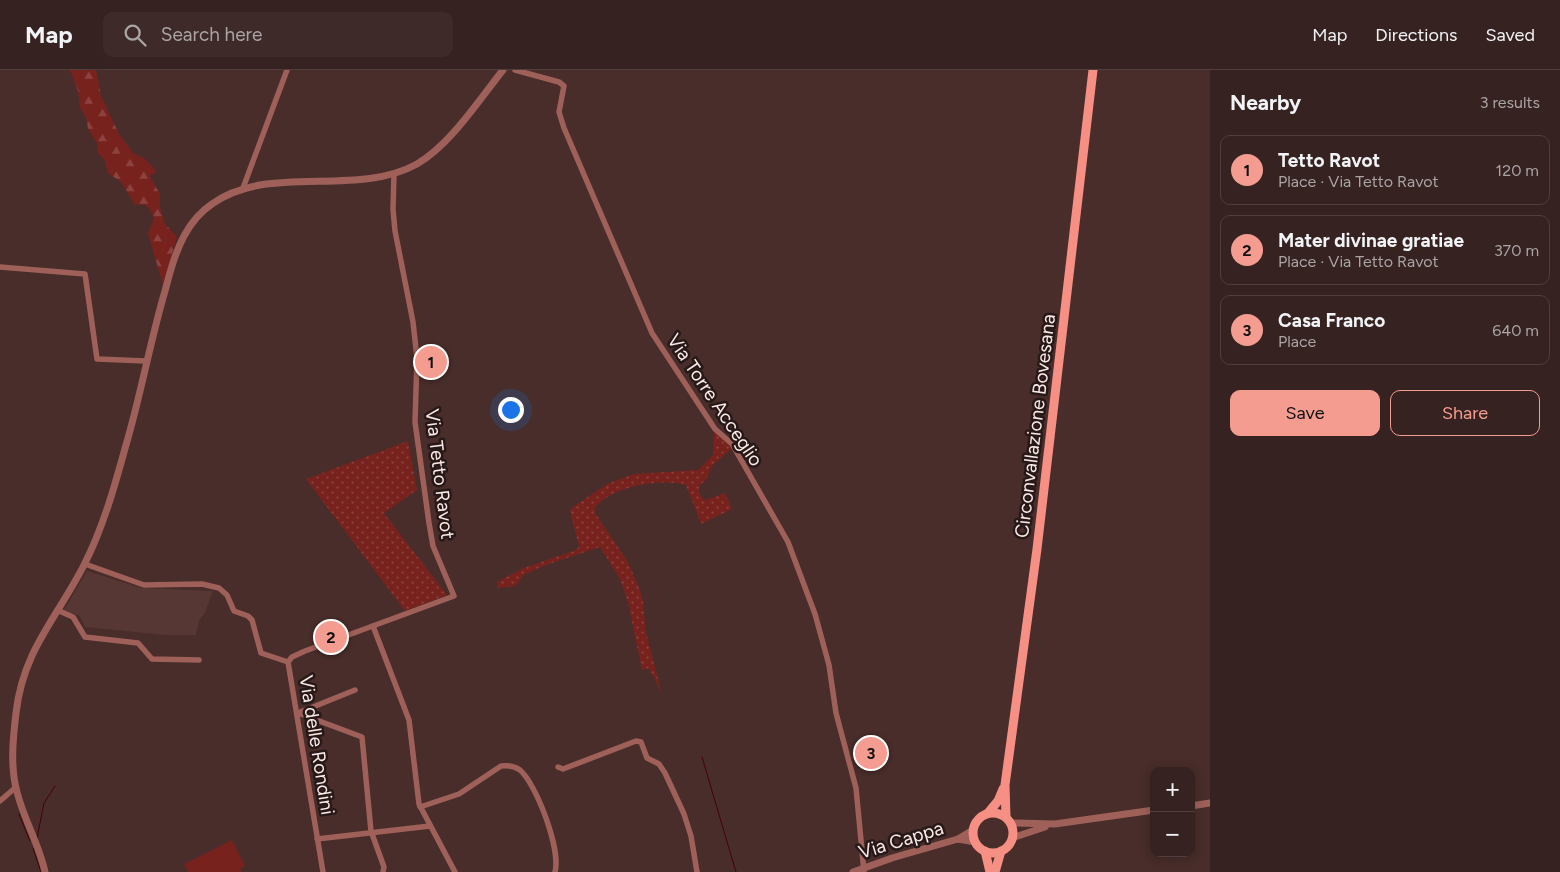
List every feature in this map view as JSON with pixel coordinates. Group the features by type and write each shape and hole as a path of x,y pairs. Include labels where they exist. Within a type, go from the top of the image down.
{"main road":[{"name":"Circonvallazione Bovesana","path":"1008,820 1005,785 1037,549 1093,70"},
{"name":"Circonvallazione Bovesana","path":"988,813 998,801 1005,785"},
{"path":"990,872 985,851 975,842 973,830 978,819 988,813 1000,814 1008,820 1012,838 1001,851 995,872"},
{"path":"985,851 1001,851"}],"street":[{"path":"243,188 287,70"},
{"path":"45,872 38,846 16,788 14,742 20,691 30,656 85,564 118,474 167,284 184,235 199,215 210,206 243,188 364,179 394,174 417,164 432,154 502,70"},
{"name":"Via Torre Acceglio","path":"515,70 559,82 564,86 558,112 652,333 715,429 732,444 788,542 826,649 836,713 856,788 864,870"},
{"name":"Via Tetto Ravot","path":"288,662 298,654 452,597 454,594 433,546 429,523 415,422 417,358 413,322 395,231 393,209 394,174"},
{"path":"0,267 85,274 97,358 146,361"},
{"name":"Via delle Rondini","path":"85,564 144,584 202,584 219,588 227,595 234,611 248,616 252,620 261,654 288,662 323,872"},
{"path":"57,610 73,617 85,637 138,643 152,659 199,660"},
{"path":"373,626 409,720 420,807 455,872"},
{"path":"298,713 355,690"},
{"path":"298,713 362,737 371,831 384,867 383,872"},
{"path":"558,767 563,769 636,741 641,742 647,758 659,764 665,774 684,814 691,836 696,872"},
{"path":"420,807 459,794 501,766 516,768 522,773 542,807 554,852 555,872"},
{"path":"0,801 16,788"},
{"path":"1195,805 1210,803"},
{"path":"1012,838 1055,824 1150,811"},
{"path":"1008,820 1055,824"},
{"path":"318,839 371,831 430,826"},
{"path":"958,839 973,830"},
{"path":"958,839 975,842"},
{"name":"Via Cappa","path":"853,872 958,839"}],"shaded area":[{"path":"87,571 141,588 213,591 205,612 199,621 196,635 165,635 85,627 80,616 64,610"}],"green space":[{"path":"70,70 96,70 101,96 119,134 133,153 145,159 156,170 155,174 149,175 160,194 160,208 165,224 177,237 163,285 148,233 154,218 153,214 145,206 135,205 121,182 108,173 105,161 98,153 97,143 88,129 86,117 80,108 78,91"},
{"path":"714,430 732,448 712,466 706,480 699,486 699,493 705,500 725,493 732,509 701,524 686,485 675,483 650,483 624,489 603,500 595,508 595,513 628,562 640,590 646,633 662,694 649,668 642,670 628,602 620,579 600,547 543,566 524,575 515,586 498,588 497,582 524,568 576,550 579,546 570,511 607,484 634,474 698,470 713,455"},
{"path":"408,441 417,490 384,513 447,595 405,611 306,479"},
{"path":"232,840 245,866 240,869 242,872 188,872 184,864"}],"waterway":[{"path":"702,757 736,872"},
{"path":"37,838 44,803 55,786"},
{"path":"19,814 30,841"},
{"path":"33,848 41,872"}],"place":[{"name":"Tetto Ravot","path":"431,362"},
{"name":"Mater divinae gratiae","path":"331,637"},
{"name":"Casa Franco","path":"871,753"}]}
